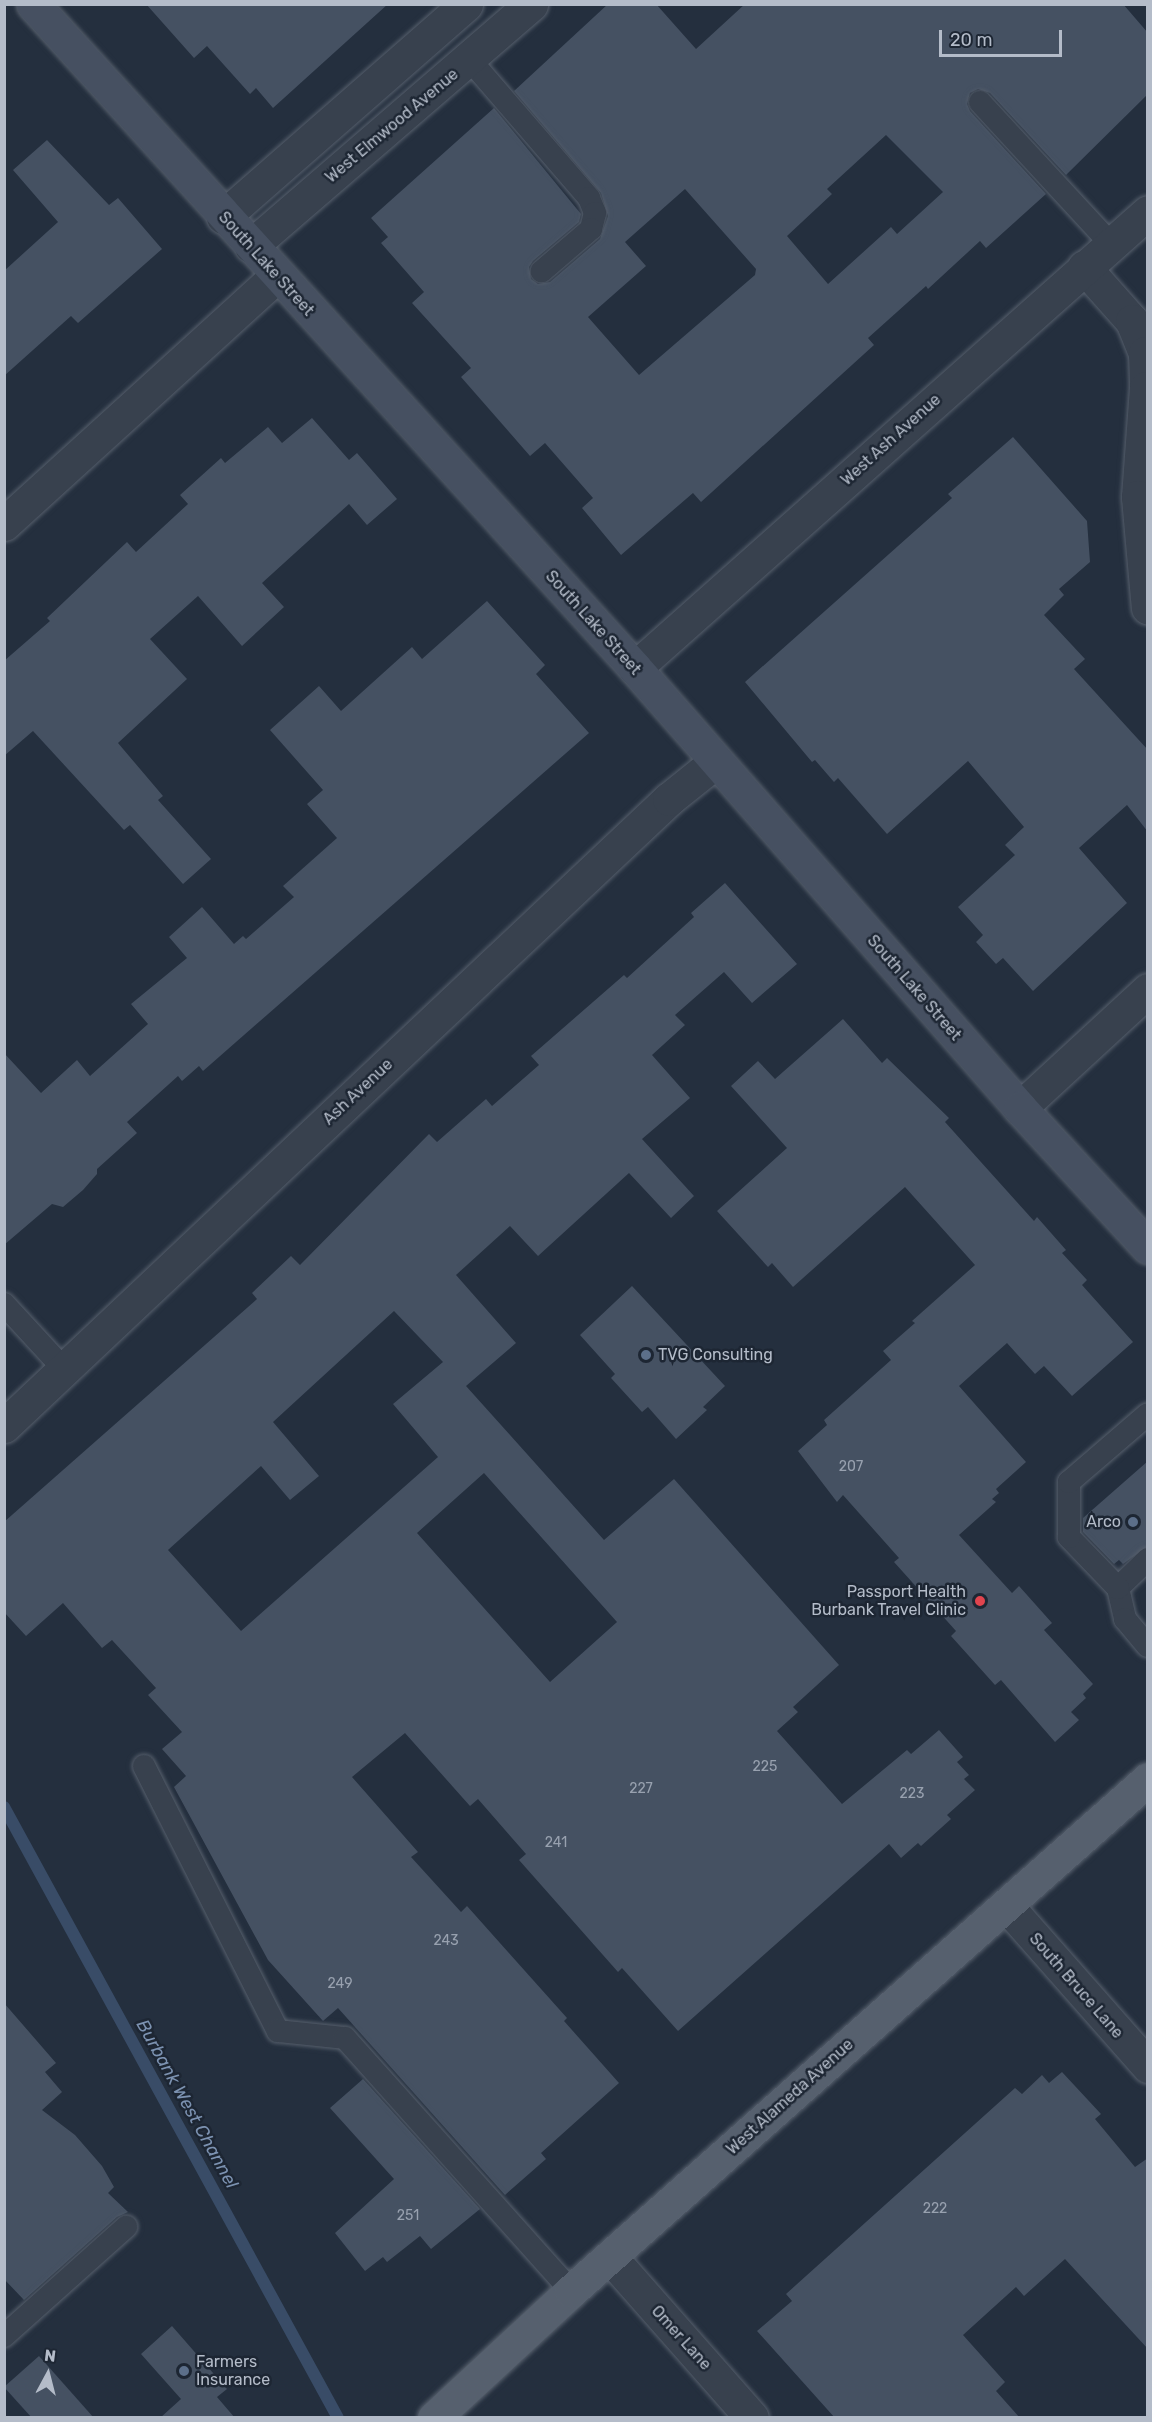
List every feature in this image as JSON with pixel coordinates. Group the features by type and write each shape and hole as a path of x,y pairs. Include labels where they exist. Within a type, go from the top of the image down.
{"main road":[{"name":"West Alameda Avenue","path":"434,2418 571,2291 611,2258 1148,1779"}],"street":[{"name":"South Lake Street","path":"33,4 223,217 634,668 1020,1108 1148,1248"},
{"path":"223,217 466,4"},
{"name":"West Elmwood Avenue","path":"250,246 463,66 515,10"},
{"path":"425,40 463,66"},
{"name":"West Ash Avenue","path":"634,668 1148,212"},
{"path":"1084,267 1132,321 1145,353 1146,388 1138,497 1148,608"},
{"path":"4,524 277,276"},
{"name":"Ash Avenue","path":"4,1426 669,799 715,762"},
{"path":"1020,1108 1148,990"},
{"name":"South Bruce Lane","path":"1006,1905 1148,2066"},
{"name":"Omer Lane","path":"611,2258 752,2418"}],"lane":[{"path":"463,66 589,198 595,213 591,229 542,271"},
{"path":"980,102 1111,244"},
{"path":"4,1304 64,1369"},
{"path":"1148,1414 1069,1482 1069,1537 1118,1588 1125,1619 1148,1646"},
{"path":"1118,1588 1148,1559"},
{"path":"144,1766 278,2031 345,2038 571,2291"},
{"path":"4,2336 126,2227"}],"building":[{"path":"146,4 388,4 273,108 256,88 250,94 207,46 194,58"},
{"path":"608,4 656,4 696,49 745,4 1123,4 1148,33 1148,94 1066,175 990,93 978,89 970,93 967,104 970,111 1046,194 986,248 980,241 928,289 926,286 868,338 874,345 701,502 693,493 621,555 582,508 593,498 545,443 530,456 461,377 471,368 412,303 424,292 381,243 388,237 371,218 494,108 581,214 579,222 533,261 529,267 531,279 538,284 550,282 600,239 608,216 601,193 514,91","holes":["886,135 943,192 897,234 891,227 828,284 787,236 832,194 827,189","685,189 756,269 755,275 639,375 588,317 646,266 625,242"]},
{"path":"47,140 109,205 118,198 162,249 78,323 71,316 4,376 4,271 58,222 13,170"},
{"path":"312,418 349,460 357,453 397,499 367,525 349,504 262,583 284,607 242,646 198,596 150,639 187,679 118,743 163,796 158,800 211,859 183,884 130,825 124,830 33,731 4,756 4,661 50,621 47,618 127,542 136,552 188,504 180,495 221,458 225,463 268,427 282,443"},
{"path":"1013,437 1087,521 1090,562 1059,589 1064,595 1044,615 1085,659 1074,669 1148,750 1148,832 1127,805 1079,848 1127,903 1033,991 1003,958 996,964 976,942 983,935 958,907 1015,855 1005,845 1024,827 968,761 887,834 838,778 834,782 815,760 812,762 745,682 952,498 948,494"},
{"path":"487,601 545,665 536,674 589,733 203,1071 199,1066 182,1081 178,1076 127,1122 137,1133 97,1169 97,1174 83,1190 63,1207 52,1204 4,1245 4,1053 41,1093 77,1060 90,1076 148,1024 131,1004 187,958 169,937 202,907 234,944 243,936 246,939 294,897 283,886 337,838 307,804 323,790 270,730 319,686 341,711 412,647 422,659"},
{"path":"725,883 797,964 752,1003 724,972 675,1015 685,1025 652,1055 690,1098 642,1139 694,1196 671,1218 629,1173 538,1256 510,1226 456,1275 516,1343 466,1386 604,1540 674,1479 839,1665 793,1707 798,1712 777,1731 842,1804 907,1750 911,1754 939,1730 963,1757 957,1762 969,1775 964,1779 975,1790 947,1815 951,1819 921,1846 918,1843 901,1858 889,1844 678,2031 622,1968 618,1972 519,1860 526,1854 478,1799 470,1806 405,1733 352,1777 418,1852 411,1857 461,1912 467,1906 567,2018 564,2021 619,2083 541,2153 546,2159 505,2195 338,2008 323,2021 268,1960 174,1787 186,1776 162,1749 182,1732 148,1695 156,1688 112,1640 102,1648 63,1603 26,1636 4,1612 4,1522 257,1299 252,1293 291,1256 300,1265 429,1134 437,1142 486,1099 492,1106 539,1065 531,1056 624,975 627,978 694,917 691,913","holes":["394,1311 443,1362 393,1404 438,1457 241,1631 168,1550 261,1466 290,1500 319,1476 273,1422","484,1473 617,1622 550,1682 417,1533"]},
{"path":"843,1019 882,1063 887,1058 949,1118 945,1122 1034,1221 1037,1217 1066,1250 1062,1253 1087,1280 1082,1285 1133,1342 1072,1396 1044,1366 1035,1374 1007,1343 959,1386 1026,1462 996,1489 999,1493 992,1499 996,1502 959,1535 1012,1593 1019,1586 1052,1623 1044,1630 1093,1684 1083,1694 1086,1698 1071,1712 1079,1720 1055,1742 1001,1680 995,1685 951,1636 956,1631 894,1562 899,1558 843,1495 837,1502 798,1451 827,1425 824,1420 891,1360 883,1351 915,1323 912,1321 975,1265 905,1187 793,1287 772,1263 768,1267 717,1211 787,1148 731,1086 758,1061 775,1079"},
{"name":"TVG Consulting","path":"632,1286 725,1386 703,1407 707,1410 676,1439 648,1407 642,1412 611,1378 615,1374 580,1335"},
{"path":"1148,1461 1148,1546 1123,1564 1119,1560 1114,1564 1083,1532 1083,1518"},
{"path":"4,2003 56,2063 45,2072 62,2092 42,2110 75,2135 102,2166 114,2187 108,2193 128,2212 117,2217 24,2300 4,2279"},
{"path":"1062,2072 1101,2114 1095,2119 1135,2167 1148,2158 1148,2349 1065,2259 1024,2296 1016,2287 963,2335 1005,2382 996,2391 1020,2418 835,2418 757,2331 792,2301 786,2294 1015,2088 1022,2094 1042,2075 1049,2083"},
{"path":"363,2079 480,2209 431,2249 420,2236 387,2262 383,2257 365,2271 335,2233 394,2179 330,2108"},
{"name":"Farmers Insurance","path":"172,2326 227,2389 217,2397 235,2418 160,2418 181,2399 141,2354"},
{"path":"39,2356 94,2418 32,2418 4,2387"}],"waterway":[{"name":"Burbank West Channel","path":"4,1807 338,2418"}],"place":[{"name":"TVG Consulting","path":"646,1355"},
{"name":"Arco","path":"1133,1522"},
{"name":"Passport Health Burbank Travel Clinic","path":"980,1601"},
{"name":"Farmers Insurance","path":"184,2371"}]}
